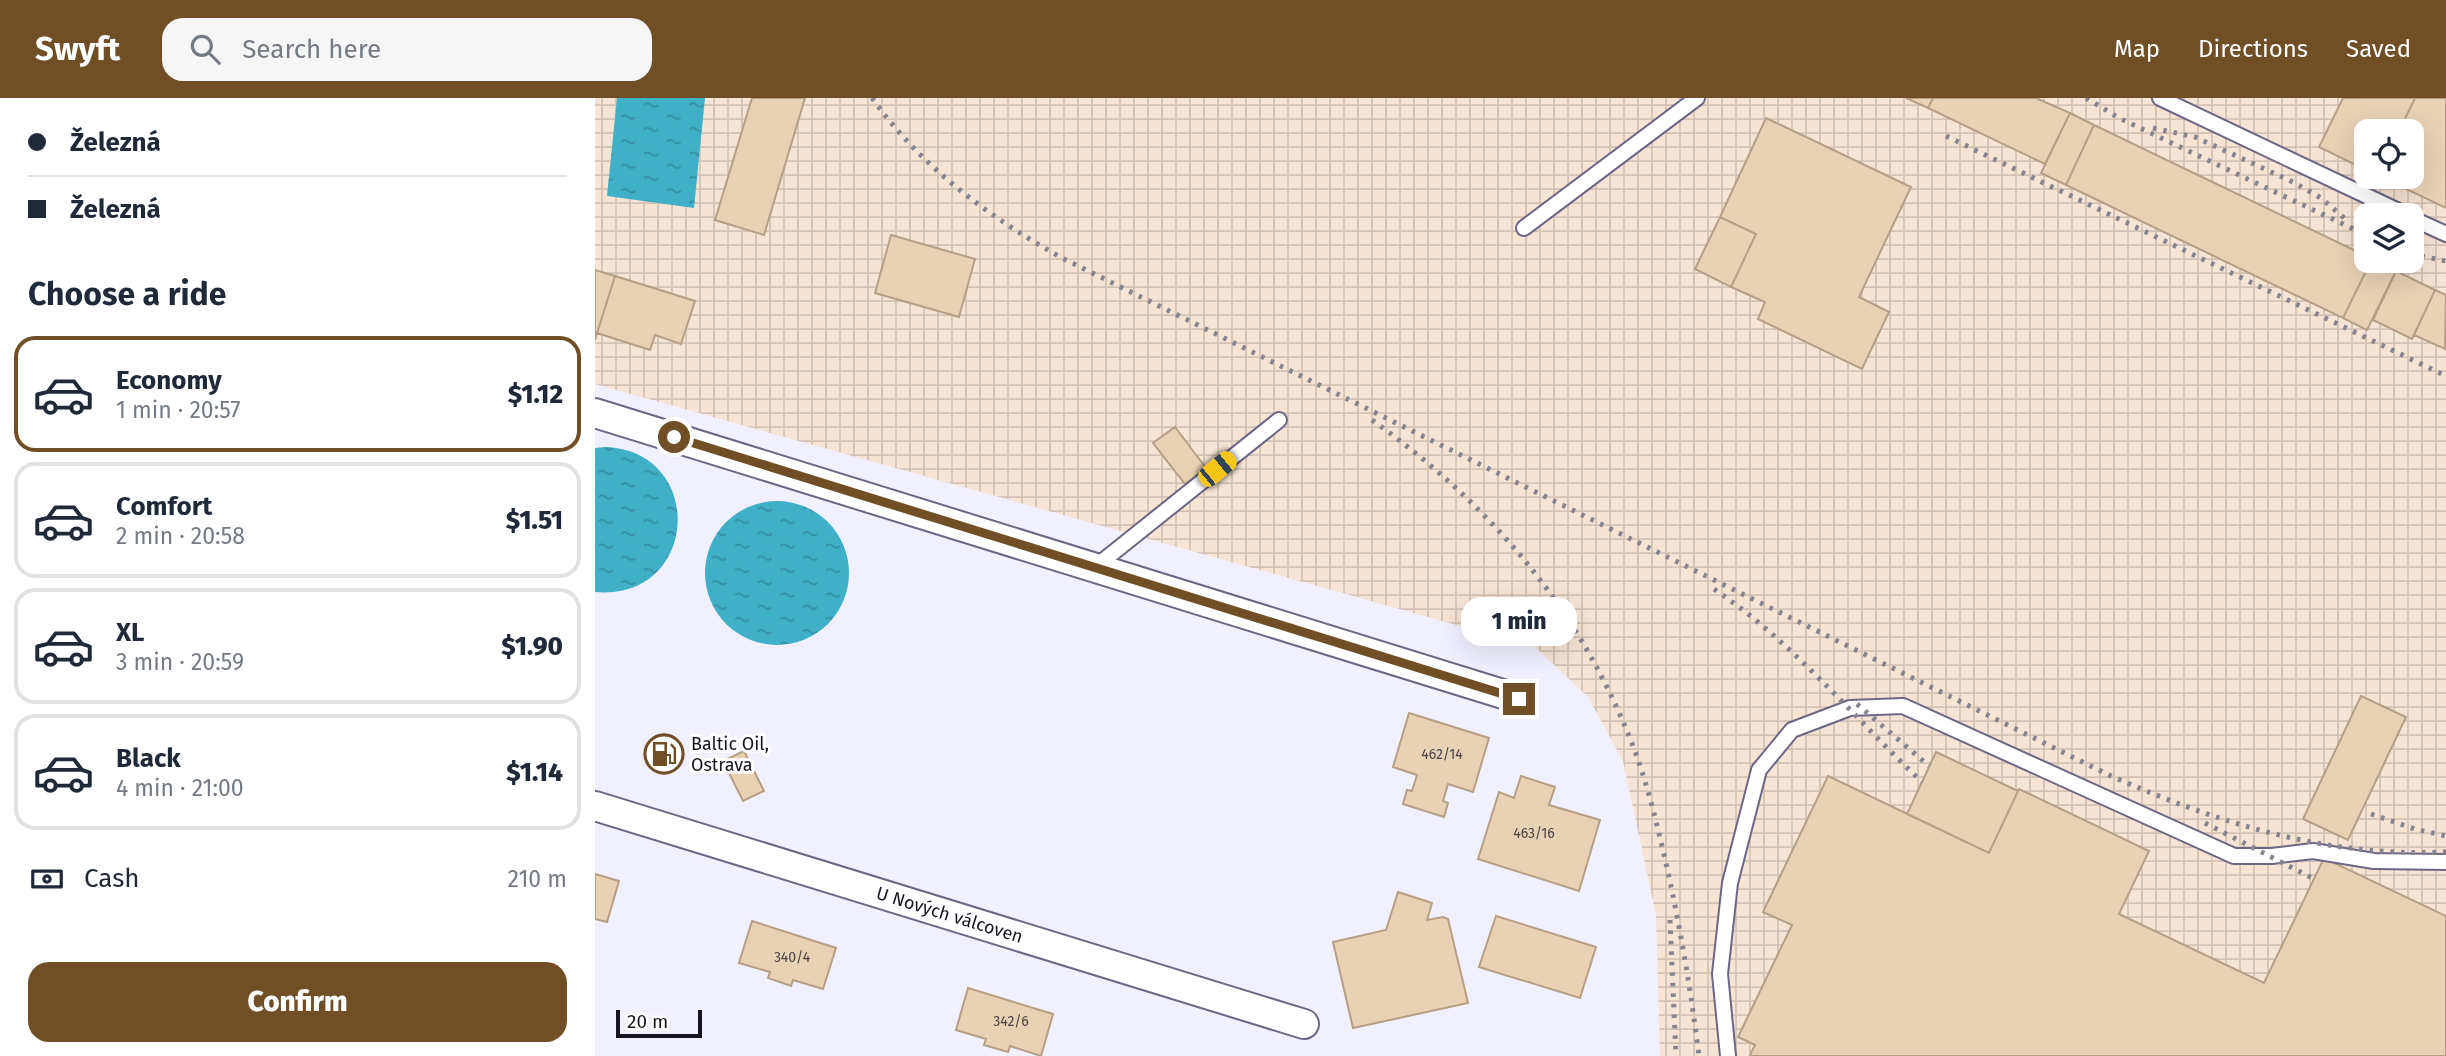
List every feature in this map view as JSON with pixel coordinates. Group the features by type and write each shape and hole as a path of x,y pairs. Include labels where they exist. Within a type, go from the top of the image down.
{"street":[{"path":"595,413 1519,699"},
{"name":"U Nových válcoven","path":"595,806 1304,1024"}],"lane":[{"path":"1524,228 1697,98"},
{"path":"2160,98 2382,203"},
{"path":"2424,224 2446,234"},
{"path":"1094,568 1279,420"},
{"path":"1728,1056 1720,974 1724,935 1730,883 1759,770 1792,730 1850,708 1903,706 2234,856 2272,856 2313,851 2374,861 2446,862"}],"shaded area":[{"path":"595,98 2446,98 2446,1056 1660,1056 1656,915 1623,761 1588,697 1535,647 595,384"}],"water":[{"path":"617,98 705,98 694,208 607,196"},
{"path":"607,447 640,455 662,474 675,498 677,526 671,552 655,574 629,589 595,592 595,448"},
{"path":"777,501 804,507 828,522 843,546 849,573 843,600 828,624 804,639 777,645 750,639 726,624 711,600 705,573 711,546 726,522 750,507"}],"building":[{"path":"752,98 805,98 764,235 715,220"},
{"path":"1906,98 1933,98 1928,108"},
{"path":"1933,98 2036,98 2070,113 2045,164 1928,108"},
{"path":"2343,98 2415,98 2405,119 2354,119 2354,164 2319,147"},
{"path":"2415,98 2446,98 2446,208 2406,189 2424,189 2424,119 2405,119"},
{"path":"2070,113 2094,125 2066,185 2041,173"},
{"path":"1766,118 1911,187 1859,297 1889,312 1862,369 1758,319 1765,302 1731,287 1756,234 1720,217"},
{"path":"2094,125 2354,250 2354,273 2365,273 2343,318 2066,185"},
{"path":"1720,217 1756,234 1731,287 1695,269"},
{"path":"891,235 975,259 959,317 875,293"},
{"path":"595,270 615,276 595,340"},
{"path":"2365,273 2395,273 2367,330 2343,318"},
{"path":"2395,273 2435,290 2412,339 2373,320"},
{"path":"615,276 695,301 681,344 655,335 650,350 597,333"},
{"path":"2435,290 2446,295 2445,349 2414,335"},
{"path":"1175,427 1206,468 1185,484 1153,443"},
{"path":"2361,696 2406,717 2348,840 2303,819"},
{"path":"1409,713 1489,738 1473,792 1448,784 1443,801 1448,803 1444,817 1403,804 1407,790 1412,791 1417,775 1393,767"},
{"path":"744,751 764,791 743,801 723,761"},
{"path":"1936,752 2018,791 1989,853 1907,814"},
{"path":"1521,776 1555,787 1549,805 1600,820 1579,891 1478,859 1499,792 1514,798"},
{"path":"1828,776 1989,853 2019,789 2149,851 2119,914 2264,983 2324,858 2446,916 2446,1056 1752,1056 1750,1055 1755,1045 1738,1037 1792,925 1763,912"},
{"path":"595,874 619,881 607,922 595,919"},
{"path":"1398,892 1432,903 1427,920 1443,917 1448,919 1468,1003 1353,1028 1333,942 1386,930"},
{"path":"1496,916 1596,947 1580,998 1479,967"},
{"path":"752,921 836,948 823,989 793,980 791,986 768,978 770,972 739,963"},
{"path":"968,988 1053,1014 1041,1056 1010,1046 1008,1052 984,1045 986,1039 956,1030"}],"railway":[{"path":"872,98 891,123 934,168 983,208 1062,258 2111,776 2193,809 2274,834 2358,849 2446,852"},
{"path":"2086,98 2119,118 2354,229"},
{"path":"2153,128 2195,137 2293,182 2321,198 2349,222"},
{"path":"1946,136 2446,376"},
{"path":"2424,257 2446,261"},
{"path":"1372,420 1454,486 1525,561 1584,645 1609,692 1636,753 1658,829 1683,949 1699,1056"},
{"path":"1714,589 1743,610 1797,657 1922,782"},
{"path":"1857,704 1929,766"},
{"path":"2371,814 2446,836"},
{"path":"2205,823 2314,879"},
{"path":"1670,920 1676,1056"}],"place":[{"name":"Baltic Oil, Ostrava","path":"664,754"}],"route":[{"path":"674,437 1519,699"}]}
